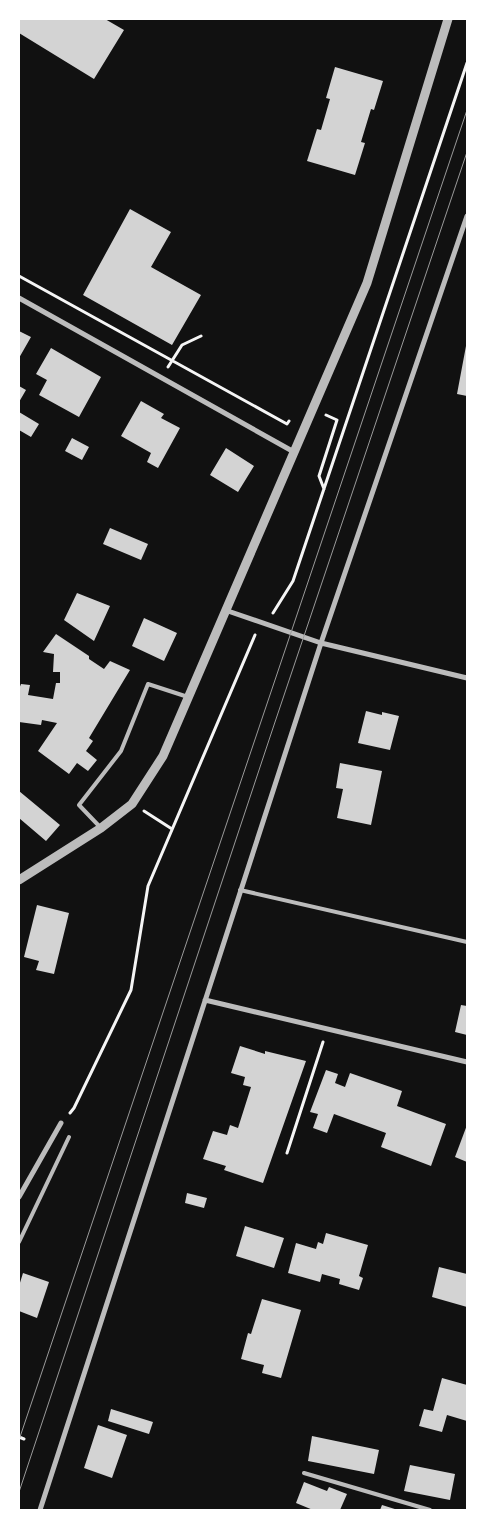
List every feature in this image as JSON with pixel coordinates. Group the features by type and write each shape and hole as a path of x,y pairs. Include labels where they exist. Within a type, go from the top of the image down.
{"street":[{"path":"19,880 101,828 132,804 163,756 224,610 367,282 448,19"},
{"path":"40,1510 321,642 467,216"},
{"path":"19,298 294,452"},
{"path":"224,610 321,642 467,678"},
{"path":"205,1000 467,1062"},
{"path":"19,1197 61,1123"}],"lane":[{"path":"101,828 79,805 121,751 148,684 188,697"},
{"path":"240,890 467,942"},
{"path":"19,1242 69,1137"},
{"path":"304,1473 430,1510"}],"path":[{"path":"61,1123 74,1108 131,990 148,886 254,636 275,611 293,581 467,63"},
{"path":"19,276 287,424 291,416"},
{"path":"162,378 182,345 201,336"},
{"path":"313,408 336,420 319,476 324,489"},
{"path":"132,804 172,829"},
{"path":"287,1153 328,1029"},
{"path":"19,1437 24,1439"}],"building":[{"path":"19,19 105,19 124,30 94,79 19,33"},
{"path":"335,67 383,81 374,110 371,109 361,142 365,143 355,175 307,161 317,129 321,130 330,99 326,98"},
{"path":"130,209 171,232 151,267 201,295 172,345 83,295"},
{"path":"19,331 31,337 19,358"},
{"path":"467,346 467,396 457,394"},
{"path":"51,348 101,377 79,417 39,395 47,380 36,374"},
{"path":"19,386 26,390 19,402"},
{"path":"141,401 164,414 161,418 180,428 158,468 147,462 151,453 121,436"},
{"path":"19,412 39,424 31,437 19,430"},
{"path":"72,438 89,447 82,460 65,451"},
{"path":"226,448 254,466 238,492 210,475"},
{"path":"110,528 148,544 141,560 103,544"},
{"path":"77,593 110,606 94,641 64,620"},
{"path":"144,618 177,633 164,661 132,646"},
{"path":"56,634 89,656 89,659 104,669 110,661 130,670 89,738 93,741 86,751 97,760 88,771 77,763 69,774 38,751 57,723 42,720 41,725 19,722 19,689 21,684 30,685 28,695 53,699 56,683 60,683 60,672 53,672 54,654 43,652"},
{"path":"366,711 382,715 382,712 399,716 390,750 358,743"},
{"path":"340,763 382,771 371,825 337,818 343,789 336,788"},
{"path":"19,791 60,825 46,841 19,818"},
{"path":"37,905 69,913 54,974 36,970 39,961 24,957"},
{"path":"461,1005 467,1006 467,1035 455,1032"},
{"path":"240,1046 265,1054 265,1051 306,1061 263,1183 224,1170 226,1166 203,1159 213,1131 227,1135 230,1125 238,1128 251,1087 243,1085 245,1077 231,1073"},
{"path":"326,1070 338,1074 335,1083 345,1087 350,1073 402,1091 397,1106 446,1124 431,1166 381,1147 386,1133 334,1114 327,1133 313,1128 318,1114 310,1112"},
{"path":"467,1125 467,1162 455,1157"},
{"path":"187,1193 207,1198 204,1208 185,1203"},
{"path":"245,1226 284,1238 274,1268 236,1256"},
{"path":"326,1233 368,1245 359,1276 363,1278 359,1290 339,1284 340,1279 322,1274 320,1282 288,1273 296,1243 316,1249 318,1242 323,1244"},
{"path":"439,1267 467,1274 467,1307 432,1297"},
{"path":"23,1273 49,1282 37,1318 19,1311 19,1286"},
{"path":"262,1299 301,1310 281,1378 262,1373 264,1365 241,1359 248,1333 251,1334"},
{"path":"442,1378 467,1385 467,1421 447,1415 442,1432 419,1426 424,1409 433,1411"},
{"path":"111,1409 153,1422 149,1434 108,1421"},
{"path":"98,1425 127,1435 112,1478 84,1468"},
{"path":"312,1436 379,1450 374,1474 308,1461"},
{"path":"410,1465 455,1474 450,1500 404,1491"},
{"path":"304,1482 327,1491 329,1487 347,1494 340,1510 313,1510 296,1503"},
{"path":"382,1505 398,1510 380,1510"}],"tram line":[{"path":"19,1440 467,110"},
{"path":"19,1492 467,152"}]}
